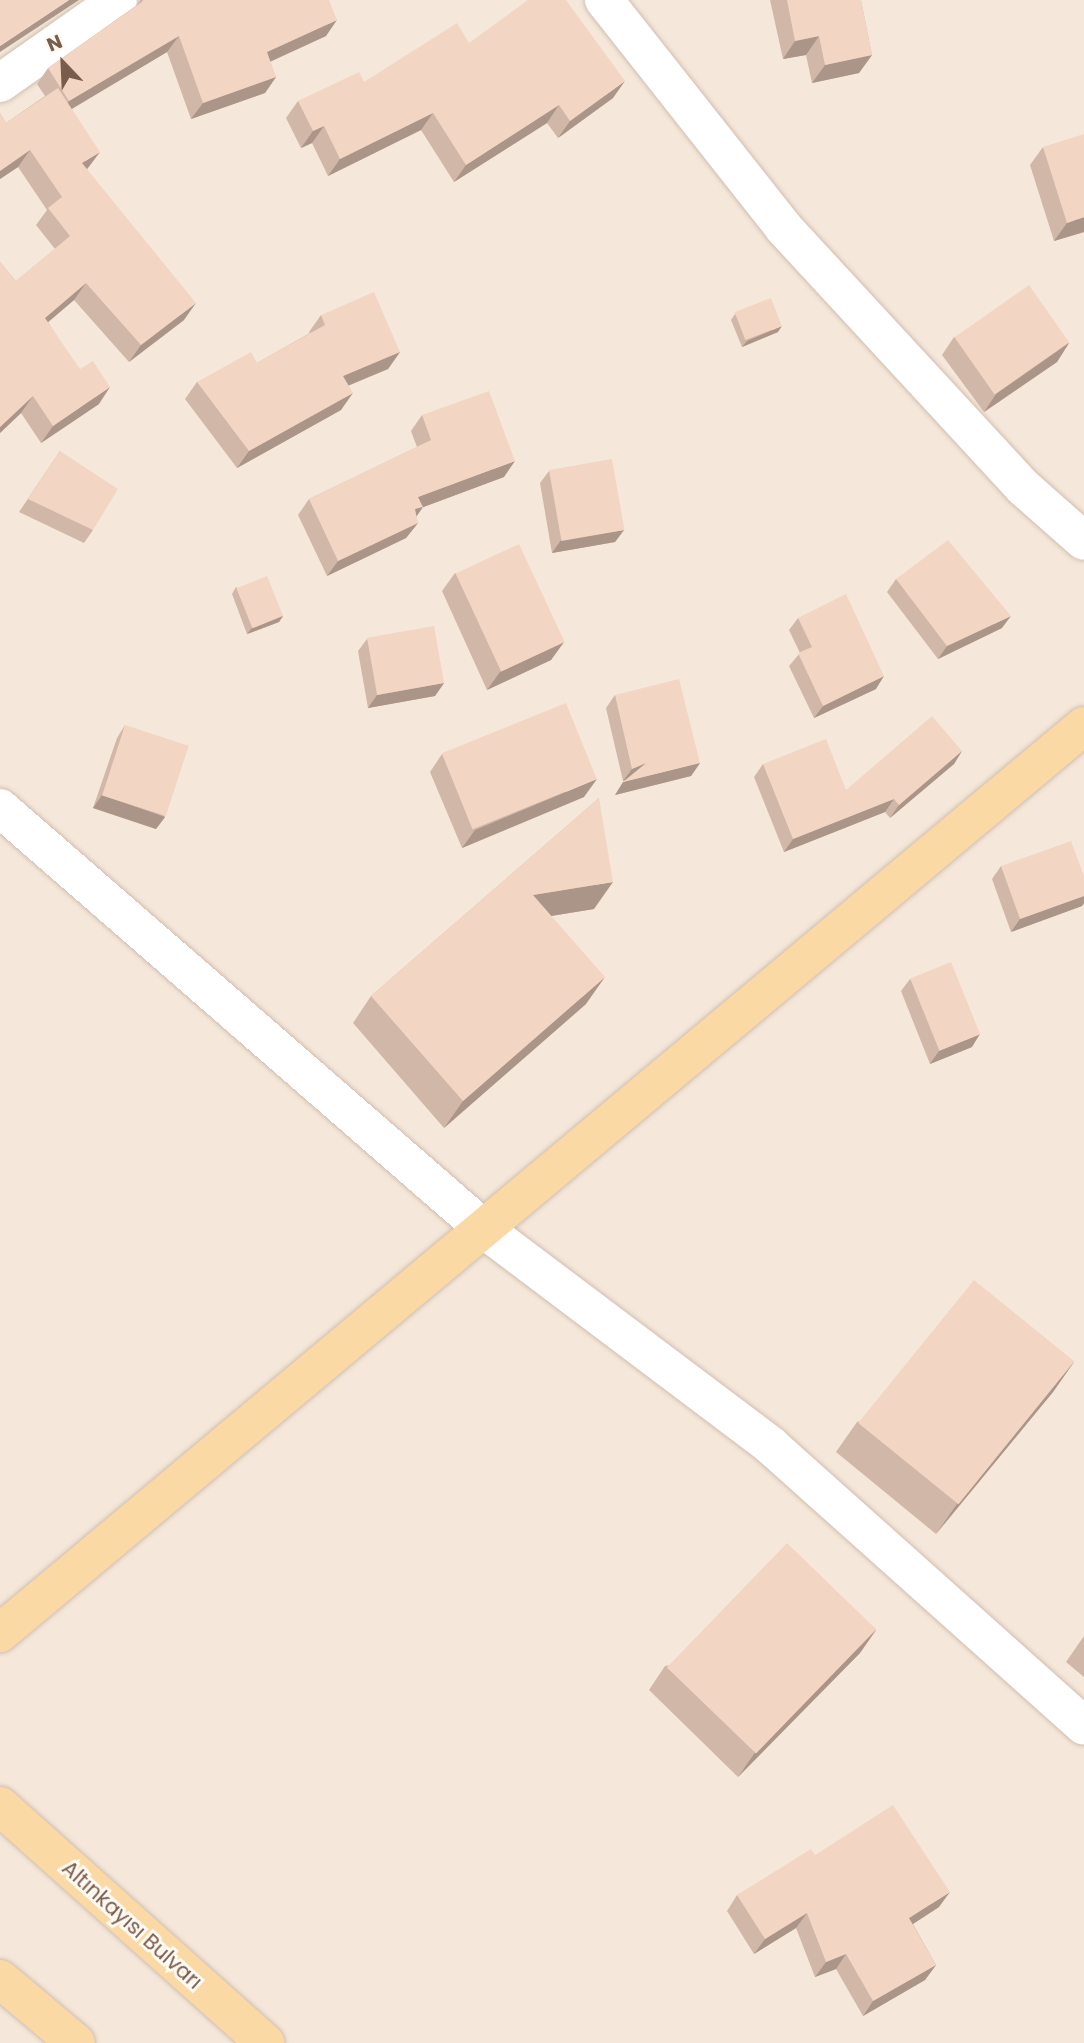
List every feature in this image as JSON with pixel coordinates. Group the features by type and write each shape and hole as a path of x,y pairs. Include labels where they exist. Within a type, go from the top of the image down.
{"main road":[{"path":"0,1633 485,1230 1084,726"},
{"name":"Altınkayısı Bulvarı","path":"0,1806 265,2043"},
{"path":"0,1979 76,2043"}],"street":[{"path":"0,83 118,0"},
{"path":"604,0 783,227 1023,487 1084,541"},
{"path":"0,808 485,1230 770,1445 1084,1726"}],"shaded area":[{"path":"0,0 1084,0 1084,2043 0,2043"}],"building":[{"path":"0,0 69,0 0,46"},
{"path":"143,0 329,0 337,20 267,52 276,77 203,103 179,36 69,101 48,68"},
{"path":"528,0 566,0 625,81 570,121 559,105 466,165 433,113 340,159 324,126 313,131 298,101 359,72 364,82 457,23 469,43"},
{"path":"787,0 861,0 872,55 825,65 819,36 795,41"},
{"path":"58,88 100,152 82,163 196,303 141,345 86,283 45,318 80,369 93,361 110,387 53,426 33,396 0,427 0,262 16,281 70,236 48,208 62,197 30,150 0,171 0,113 6,123"},
{"path":"1084,134 1084,217 1067,223 1043,147"},
{"path":"1029,285 1069,342 995,395 954,337"},
{"path":"374,292 400,352 343,376 353,393 249,451 197,382 251,352 257,363 325,325 321,315"},
{"path":"771,298 782,326 745,340 735,312"},
{"path":"489,391 515,461 418,497 423,507 415,509 418,523 338,561 309,499 431,440 422,415"},
{"path":"60,451 118,489 93,530 28,499"},
{"path":"612,459 625,530 561,541 549,470"},
{"path":"948,540 1011,616 947,646 896,579"},
{"path":"519,544 565,642 501,671 456,574"},
{"path":"267,576 283,616 253,628 236,588"},
{"path":"846,594 884,676 823,706 798,653 812,647 798,618"},
{"path":"434,626 444,683 377,695 367,638"},
{"path":"679,679 700,763 623,782 646,763 632,769 615,695"},
{"path":"566,703 597,779 472,829 442,753"},
{"path":"932,716 962,751 899,805 894,799 793,839 763,764 826,739 846,790"},
{"path":"125,725 189,746 166,816 102,795"},
{"path":"599,798 613,882 533,895 605,977 463,1101 371,996"},
{"path":"1071,841 1084,876 1084,896 1020,919 1001,866"},
{"path":"951,962 980,1034 939,1051 910,978"},
{"path":"974,1280 1074,1361 958,1504 858,1423"},
{"path":"787,1543 876,1629 756,1754 667,1667"},
{"path":"893,1805 950,1892 909,1918 936,1965 873,2001 846,1954 826,1962 807,1913 765,1939 737,1895 811,1849 815,1855"}]}
